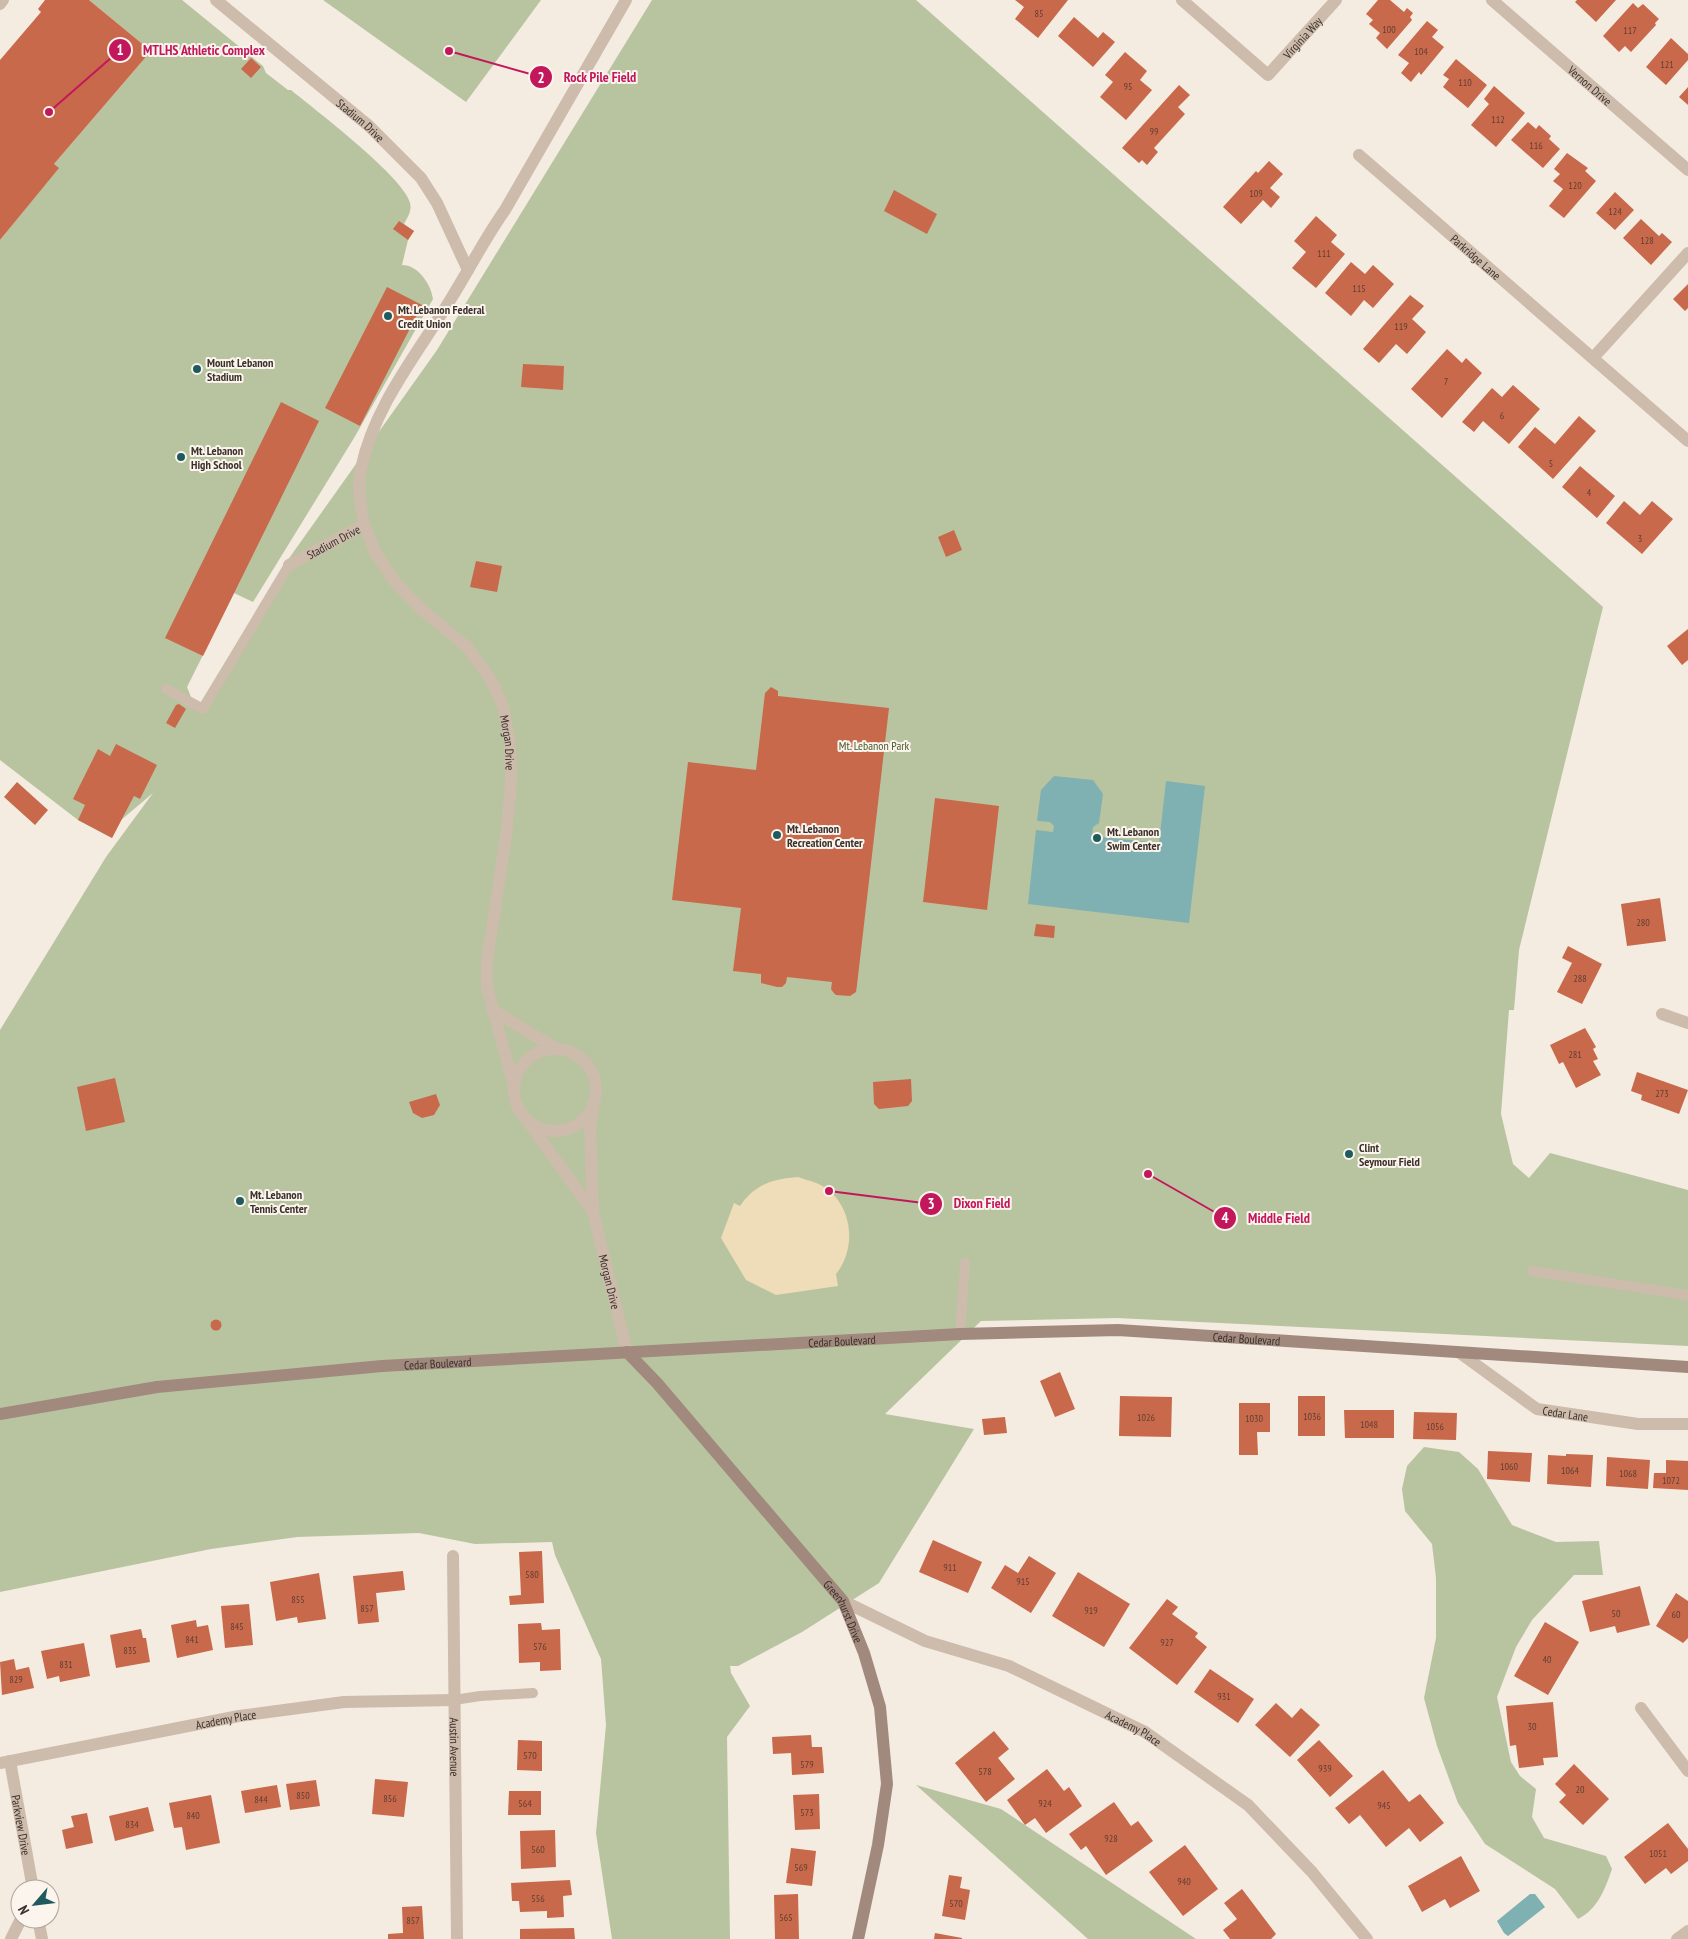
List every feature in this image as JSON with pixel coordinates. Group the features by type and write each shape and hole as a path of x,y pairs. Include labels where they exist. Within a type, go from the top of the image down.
{"street":[{"path":"0,4 3,0"},
{"name":"Stadium Drive","path":"216,0 369,126 421,178 437,203 468,270"},
{"name":"Stadium Drive","path":"290,565 364,525 359,494 360,470 368,441 380,415 412,358 505,210 626,0"},
{"name":"Virginia Way","path":"1182,0 1268,75 1336,0"},
{"name":"Vernon Drive","path":"1492,0 1688,170"},
{"name":"Parkridge Lane","path":"1359,155 1688,441"},
{"path":"1593,358 1688,253"},
{"name":"Morgan Drive","path":"364,525 376,554 396,583 420,608 468,648 491,680 503,706 510,744 511,783 506,836 487,961 487,987 514,1087"},
{"path":"492,1010 557,1049 575,1055 590,1068 596,1093 593,1106 576,1125 564,1130 550,1131 537,1127 526,1120 517,1105 514,1087 516,1075 523,1064 533,1055 544,1050 557,1049"},
{"path":"1662,1014 1688,1024"},
{"name":"Morgan Drive","path":"593,1106 590,1128 593,1212 626,1352"},
{"name":"Morgan Drive","path":"526,1120 593,1212"},
{"name":"Cedar Boulevard","path":"0,1414 139,1389 382,1366 960,1334 1118,1330 1688,1367"},
{"name":"Greenhurst Drive","path":"626,1352 657,1382 843,1601 864,1653 880,1707 887,1784 878,1845 858,1939"},
{"name":"Cedar Lane","path":"1460,1353 1538,1409 1638,1424 1688,1424"},
{"name":"Austin Avenue","path":"453,1556 458,1939"},
{"name":"Academy Place","path":"843,1601 924,1640 1009,1666 1145,1732 1248,1804 1312,1872 1367,1939"},
{"name":"Academy Place","path":"5,1762 239,1716 334,1703 454,1700"},
{"path":"1641,1708 1688,1771"},
{"name":"Parkview Drive","path":"5,1762 30,1879"},
{"path":"1677,1939 1688,1931"}],"lane":[{"path":"166,689 203,709 290,565"},
{"path":"960,1334 966,1263"},
{"path":"1532,1271 1688,1295"},
{"path":"454,1700 480,1696 532,1693"}],"green space":[{"name":"Mt. Lebanon Park","path":"89,0 182,0 263,66 266,73 288,90 291,90 357,144 393,177 410,203 410,211 404,224 414,231 408,240 402,265 413,268 423,276 430,287 433,299 354,438 253,602 234,593 187,687 196,710 285,564 437,350 652,0 916,0 1603,607 1519,950 1514,1010 1509,1010 1501,1114 1513,1164 1529,1178 1550,1153 1688,1190 1688,1346 1117,1318 981,1321 885,1414 974,1429 879,1583 802,1632 738,1666 730,1666 731,1673 750,1706 727,1737 730,1939 612,1939 596,1833 606,1725 601,1659 555,1555 552,1542 475,1544 419,1533 297,1537 211,1549 0,1592 0,1030 106,857 153,793 121,820 112,838 78,820 0,760 0,240 58,168 54,164 151,51"},
{"path":"323,0 541,0 466,102"},
{"path":"1424,1447 1459,1452 1478,1469 1512,1525 1556,1542 1599,1541 1603,1575 1574,1575 1532,1620 1516,1647 1497,1697 1511,1762 1520,1776 1536,1789 1532,1817 1544,1838 1606,1856 1612,1869 1596,1904 1578,1919 1555,1889 1485,1844 1458,1803 1437,1746 1424,1698 1436,1638 1436,1578 1432,1544 1405,1511 1402,1489 1407,1466"},
{"path":"916,1785 1001,1809 1196,1939 1088,1939"}],"sand":[{"path":"798,1177 824,1187 834,1195 841,1205 849,1228 847,1252 843,1264 836,1274 838,1286 776,1295 746,1280 721,1238 734,1203 740,1206 752,1192 765,1184 780,1179"}],"water":[{"path":"1054,776 1093,780 1103,794 1099,823 1093,827 1092,836 1159,843 1166,781 1205,786 1189,923 1028,904 1036,830 1053,832 1054,826 1050,822 1037,821 1041,790"},
{"path":"1530,1894 1535,1894 1545,1907 1508,1936 1497,1921"}],"building":[{"path":"45,0 89,0 151,51 54,164 59,168 0,240 0,60 41,12 38,9"},
{"path":"1015,0 1068,0 1038,38 1015,19 1024,7"},
{"path":"1378,0 1390,0 1404,12 1407,8 1413,13 1410,17 1412,20 1387,49 1376,38 1380,33 1369,24 1373,20 1366,14"},
{"path":"1577,0 1616,0 1596,22 1575,2"},
{"path":"1633,3 1638,8 1643,4 1659,19 1655,23 1656,25 1631,52 1625,46 1619,52 1603,36"},
{"path":"1074,17 1098,38 1103,32 1115,42 1093,67 1058,36"},
{"path":"1427,21 1438,30 1432,37 1444,47 1421,75 1419,72 1411,82 1401,73 1409,63 1398,55"},
{"path":"1671,38 1688,54 1688,60 1666,85 1646,67"},
{"path":"1125,52 1147,71 1140,80 1152,90 1126,120 1100,97 1113,82 1105,75"},
{"path":"251,58 261,67 251,78 241,69"},
{"path":"1456,59 1487,85 1468,108 1443,87 1449,79 1443,75"},
{"path":"1179,85 1190,95 1178,107 1185,114 1154,148 1158,152 1147,165 1142,160 1139,163 1122,148"},
{"path":"1494,86 1525,113 1496,147 1471,125 1489,104 1484,99"},
{"path":"1688,87 1688,105 1679,97"},
{"path":"1528,122 1536,129 1539,125 1551,136 1549,139 1560,149 1543,168 1511,140"},
{"path":"1567,153 1588,168 1585,171 1596,181 1564,218 1549,206 1563,189 1553,181 1560,174 1554,169"},
{"path":"1269,161 1283,174 1270,188 1280,197 1271,208 1263,200 1241,224 1223,207 1256,171 1258,173"},
{"path":"894,190 937,214 927,234 884,211"},
{"path":"1615,192 1634,210 1615,230 1596,213"},
{"path":"1316,216 1337,235 1331,242 1345,254 1316,288 1292,268 1306,252 1294,241"},
{"path":"1641,219 1659,236 1662,233 1672,242 1651,265 1623,238"},
{"path":"399,221 414,231 408,240 393,229"},
{"path":"1351,262 1365,274 1373,265 1394,284 1373,308 1364,300 1351,316 1325,293"},
{"path":"1688,284 1688,308 1685,311 1673,299"},
{"path":"387,287 422,305 360,426 325,408"},
{"path":"1410,295 1424,306 1412,319 1426,332 1407,354 1396,344 1379,363 1363,349"},
{"path":"1447,349 1462,363 1466,358 1482,373 1442,418 1411,389"},
{"path":"523,364 564,366 563,390 521,387"},
{"path":"1513,385 1540,409 1509,444 1483,421 1474,432 1462,422 1492,388 1502,397"},
{"path":"281,402 319,421 203,656 165,638"},
{"path":"1579,416 1596,431 1553,479 1518,447 1535,427 1555,444"},
{"path":"1580,466 1615,496 1597,518 1562,487"},
{"path":"1624,501 1640,515 1652,501 1673,519 1642,554 1606,523"},
{"path":"954,530 962,550 946,557 938,537"},
{"path":"476,561 502,566 497,592 470,587"},
{"path":"1688,629 1688,660 1682,665 1667,646"},
{"name":"Mt. Lebanon Recreation Center","path":"771,687 778,691 778,696 889,708 857,985 856,992 850,996 836,995 831,989 832,982 787,977 786,983 782,987 777,987 761,983 761,974 733,971 741,908 672,900 688,762 756,770 765,693"},
{"path":"179,704 186,709 175,728 166,723 176,705"},
{"path":"116,744 157,765 140,799 134,796 112,838 78,820 85,805 73,799 98,749 110,756"},
{"path":"17,782 48,810 35,825 4,797"},
{"path":"935,798 999,806 987,910 923,902"},
{"path":"1660,898 1666,941 1627,946 1621,904"},
{"path":"1036,924 1055,926 1054,938 1034,936"},
{"path":"1568,946 1602,964 1582,1004 1557,992 1572,963 1562,958"},
{"path":"1585,1028 1596,1047 1593,1049 1598,1059 1593,1061 1601,1075 1576,1088 1563,1062 1559,1064 1550,1045"},
{"path":"1637,1072 1688,1090 1679,1114 1641,1100 1642,1095 1631,1091"},
{"path":"115,1078 125,1122 86,1131 77,1087"},
{"path":"911,1079 912,1101 908,1106 879,1109 874,1104 873,1082"},
{"path":"436,1094 440,1105 434,1115 422,1118 413,1113 409,1102"},
{"path":"216,1319 222,1325 216,1331 210,1325"},
{"path":"1060,1372 1075,1409 1055,1417 1040,1381"},
{"path":"1120,1396 1172,1397 1171,1437 1119,1436"},
{"path":"1298,1396 1325,1396 1325,1436 1298,1436"},
{"path":"1239,1403 1270,1403 1270,1432 1257,1432 1258,1455 1239,1455"},
{"path":"1344,1410 1394,1410 1394,1438 1345,1438"},
{"path":"1414,1412 1457,1413 1456,1440 1413,1439"},
{"path":"1005,1417 1007,1433 984,1435 982,1419"},
{"path":"1488,1451 1532,1453 1530,1482 1487,1479"},
{"path":"1566,1454 1593,1455 1591,1487 1547,1484 1548,1455 1566,1456"},
{"path":"1607,1457 1650,1460 1648,1489 1606,1486"},
{"path":"1666,1460 1688,1461 1688,1490 1653,1488 1654,1473 1666,1473"},
{"path":"933,1540 982,1562 968,1593 919,1572"},
{"path":"542,1551 544,1603 510,1605 509,1596 521,1595 519,1552"},
{"path":"1029,1556 1056,1573 1031,1613 991,1588 1005,1565 1018,1573"},
{"path":"403,1571 405,1590 376,1593 379,1622 358,1624 353,1576"},
{"path":"1078,1572 1130,1604 1104,1647 1052,1616"},
{"path":"319,1573 326,1619 298,1623 297,1617 276,1621 270,1582"},
{"path":"1640,1586 1650,1625 1617,1633 1615,1626 1590,1632 1582,1601"},
{"path":"1676,1593 1688,1601 1688,1638 1683,1643 1656,1626"},
{"path":"1167,1599 1178,1607 1172,1614 1198,1633 1195,1637 1207,1647 1177,1685 1129,1648"},
{"path":"249,1604 253,1645 225,1648 221,1606"},
{"path":"196,1620 197,1627 208,1625 213,1650 177,1658 171,1625"},
{"path":"1545,1622 1579,1642 1548,1695 1514,1676"},
{"path":"541,1623 542,1630 560,1629 561,1670 540,1671 540,1662 519,1663 518,1624"},
{"path":"141,1629 143,1638 146,1638 150,1662 116,1668 110,1635"},
{"path":"84,1643 90,1676 60,1682 59,1676 47,1679 41,1651"},
{"path":"14,1659 16,1670 29,1667 34,1688 2,1695 0,1662"},
{"path":"1210,1669 1254,1699 1238,1723 1194,1692"},
{"path":"1553,1702 1558,1757 1543,1758 1544,1765 1519,1768 1516,1745 1510,1746 1506,1706"},
{"path":"1276,1703 1292,1718 1301,1708 1320,1725 1290,1757 1255,1725"},
{"path":"994,1731 1009,1749 998,1758 1015,1779 986,1802 955,1763"},
{"path":"811,1735 812,1747 822,1747 824,1773 792,1775 791,1753 773,1754 772,1737"},
{"path":"518,1740 542,1741 542,1771 517,1770"},
{"path":"1319,1740 1353,1776 1330,1797 1297,1760"},
{"path":"1574,1764 1609,1799 1583,1825 1559,1802 1566,1795 1555,1784"},
{"path":"1047,1769 1064,1791 1069,1787 1082,1806 1046,1833 1035,1818 1025,1825 1007,1800"},
{"path":"1383,1770 1409,1802 1420,1794 1444,1823 1420,1842 1409,1828 1386,1847 1360,1815 1349,1824 1335,1808"},
{"path":"375,1779 408,1782 404,1817 372,1814"},
{"path":"316,1780 320,1806 290,1810 286,1784"},
{"path":"277,1785 281,1807 245,1813 241,1791"},
{"path":"509,1791 541,1791 541,1815 508,1815"},
{"path":"819,1794 820,1829 795,1830 793,1795"},
{"path":"211,1795 220,1843 186,1850 182,1827 174,1828 169,1803"},
{"path":"1114,1802 1131,1826 1138,1821 1153,1841 1106,1875 1086,1846 1081,1850 1069,1834"},
{"path":"148,1807 154,1831 115,1841 109,1816"},
{"path":"87,1813 93,1843 66,1849 62,1830 74,1827 71,1816"},
{"path":"1668,1823 1688,1849 1688,1861 1671,1874 1666,1868 1645,1884 1624,1857"},
{"path":"555,1830 556,1867 521,1869 520,1831"},
{"path":"1185,1845 1218,1889 1183,1916 1149,1872"},
{"path":"791,1848 816,1851 812,1886 786,1883"},
{"path":"1461,1856 1480,1891 1450,1908 1445,1899 1422,1912 1408,1886"},
{"path":"949,1875 962,1877 960,1888 970,1890 965,1920 942,1916"},
{"path":"570,1880 572,1895 563,1896 564,1917 547,1918 547,1911 520,1912 519,1901 512,1901 511,1883"},
{"path":"1242,1889 1276,1934 1271,1939 1230,1939 1223,1930 1237,1919 1224,1903"},
{"path":"798,1894 799,1939 775,1939 774,1895"},
{"path":"422,1906 424,1939 388,1939 388,1934 403,1933 402,1907"},
{"path":"574,1928 575,1939 520,1939 520,1929"},
{"path":"935,1933 962,1938 962,1939 934,1939"}],"place":[{"name":"Rock Pile Field","path":"449,51"},
{"name":"MTLHS Athletic Complex","path":"49,112"},
{"name":"Mt. Lebanon Federal Credit Union","path":"388,316"},
{"name":"Mount Lebanon Stadium","path":"197,369"},
{"name":"Mt. Lebanon High School","path":"181,457"},
{"name":"Mt. Lebanon Recreation Center","path":"777,835"},
{"name":"Mt. Lebanon Swim Center","path":"1097,838"},
{"name":"Clint Seymour Field","path":"1349,1154"},
{"name":"Middle Field","path":"1148,1174"},
{"name":"Dixon Field","path":"829,1191"},
{"name":"Mt. Lebanon Tennis Center","path":"240,1201"}]}
